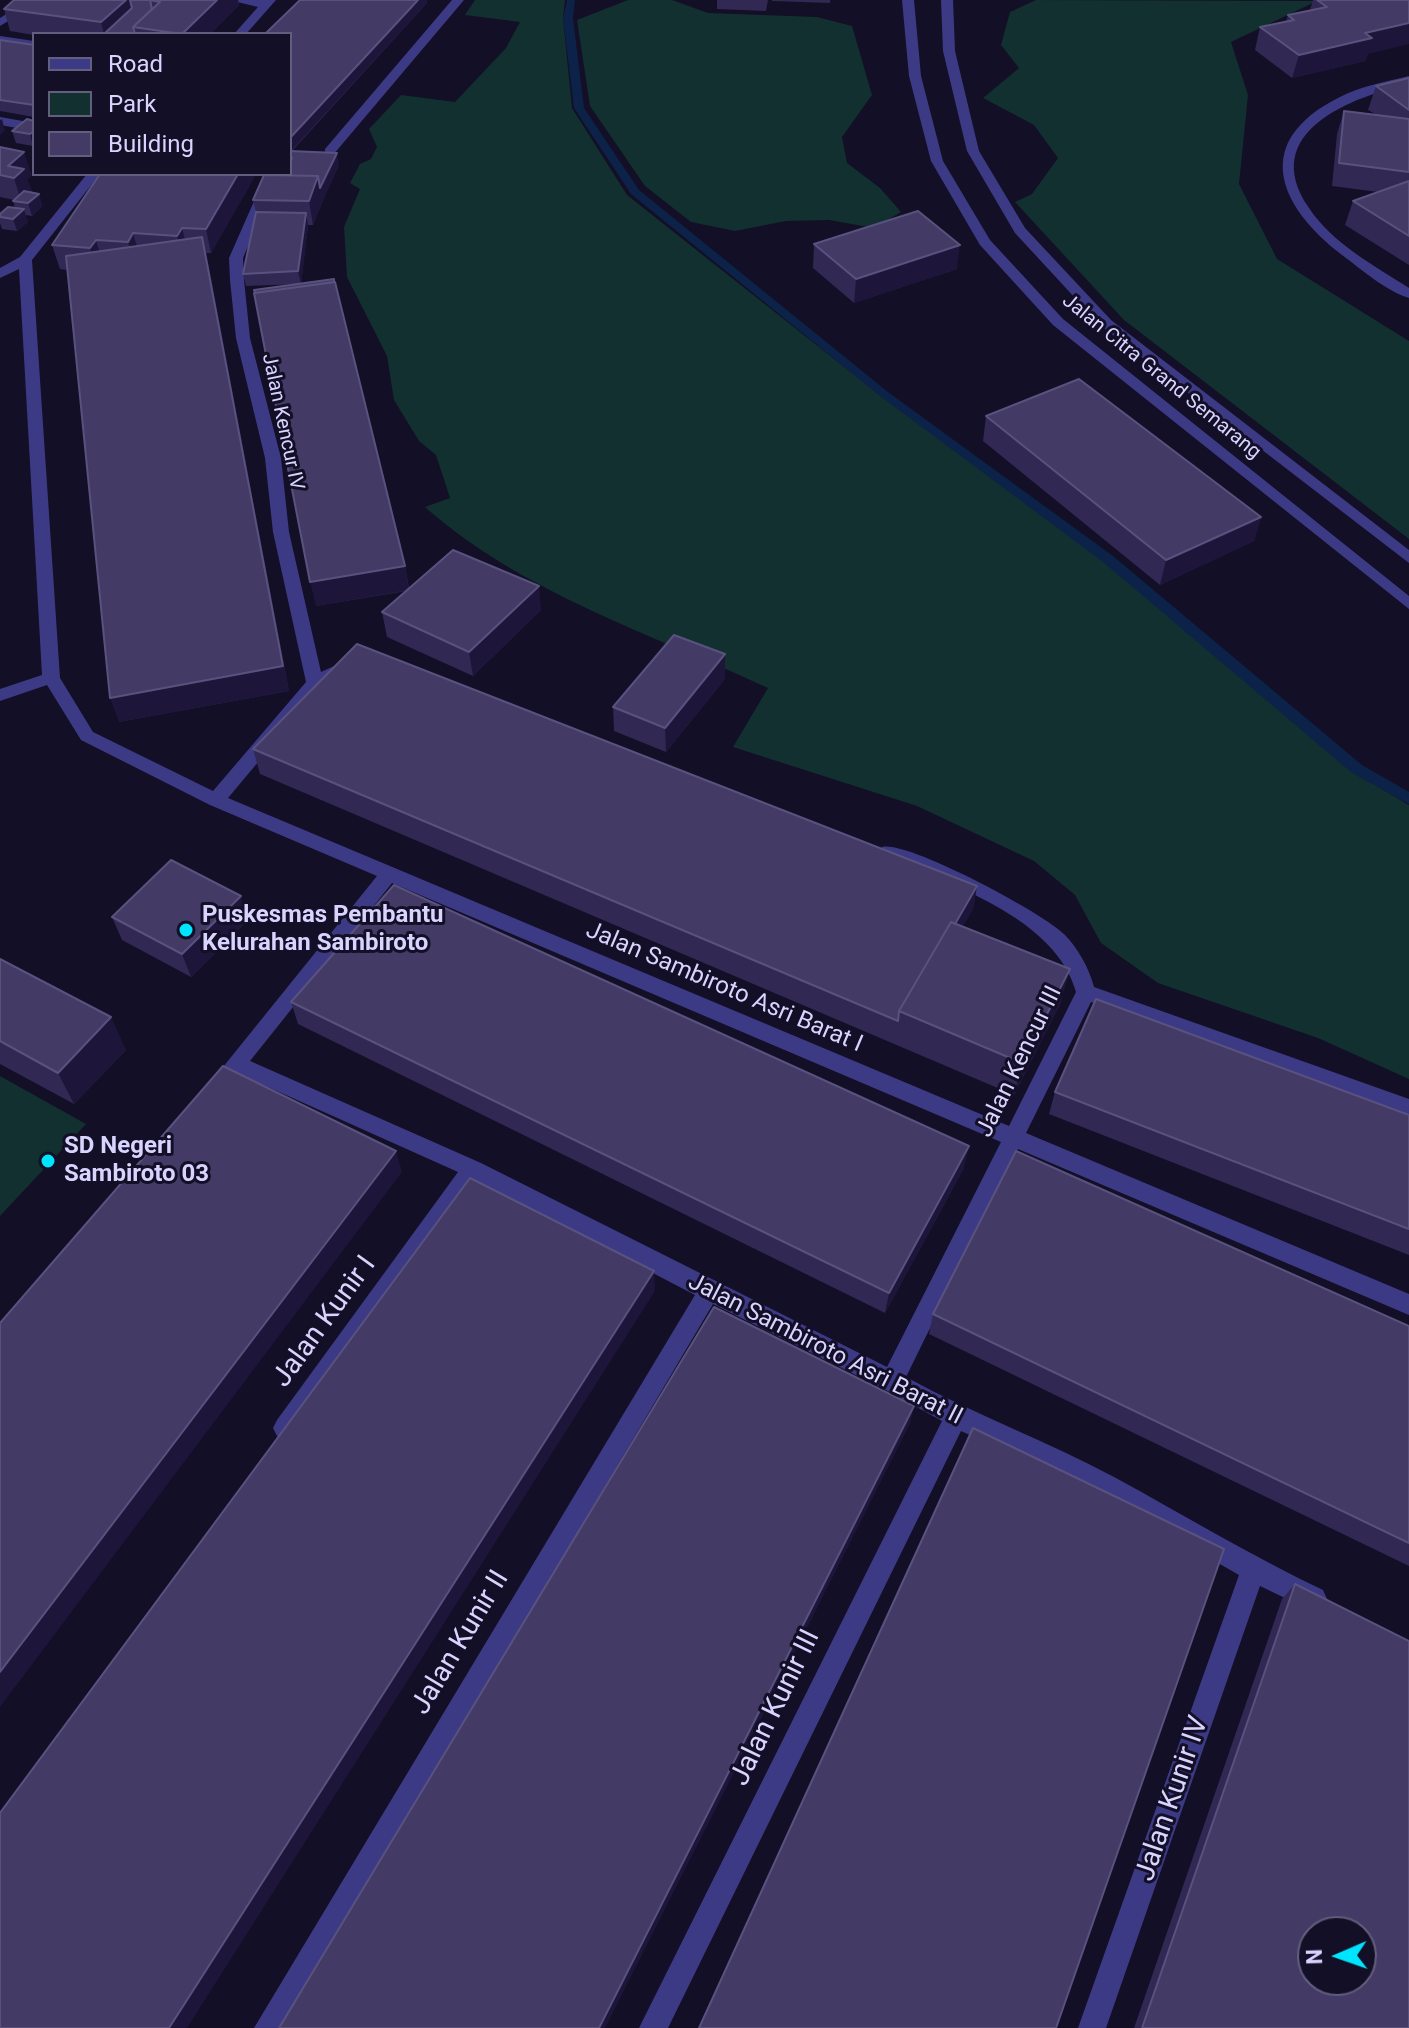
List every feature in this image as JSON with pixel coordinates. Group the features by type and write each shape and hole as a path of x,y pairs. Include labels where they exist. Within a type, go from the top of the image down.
{"street":[{"path":"0,23 37,0"},
{"path":"235,0 268,2"},
{"path":"329,152 458,0"},
{"name":"Jalan Citra Grand Semarang","path":"908,0 915,76 937,161 985,242 1058,322 1409,604"},
{"name":"Jalan Citra Grand Semarang","path":"947,0 949,51 973,151 1020,230 1106,323 1409,558"},
{"path":"242,32 268,2"},
{"path":"0,39 32,44"},
{"path":"1409,80 1360,92 1314,118 1297,134 1287,165 1290,188 1304,211 1376,273 1409,294"},
{"path":"0,121 32,127"},
{"path":"0,274 25,260 92,176"},
{"name":"Jalan Kencur IV","path":"271,176 236,258 237,280 243,338 273,458 281,532 315,683"},
{"path":"0,695 51,678 25,260"},
{"path":"216,800 315,683 366,660"},
{"name":"Jalan Sambiroto Asri Barat I","path":"51,678 87,736 216,800 387,876 1409,1305"},
{"name":"Jalan Kencur III","path":"870,845 929,867 1043,927 1080,969 1086,992 892,1381"},
{"path":"216,1087 387,876"},
{"path":"1086,992 1409,1108"},
{"name":"Jalan Sambiroto Asri Barat II","path":"236,1064 473,1169 892,1381 956,1417 1103,1484 1253,1570 1338,1611"},
{"name":"Jalan Kunir I","path":"269,1451 473,1169"},
{"name":"Jalan Kunir II","path":"268,2028 709,1291"},
{"name":"Jalan Kunir III","path":"653,2028 956,1417"},
{"name":"Jalan Kunir IV","path":"1092,2028 1253,1570"}],"green space":[{"path":"475,0 565,0 563,18 572,108 627,195 881,396 1104,560 1352,771 1409,805 1409,1079 1318,1038 1158,983 1101,943 1075,895 1034,861 917,806 733,747 768,688 546,588 503,564 425,507 450,498 436,455 419,441 394,400 387,356 347,277 344,227 360,189 350,183 360,164 371,159 377,147 369,129 401,95 455,102 506,48 520,22 465,15"},
{"path":"628,0 672,0 708,13 817,17 852,26 872,95 842,137 847,163 880,188 901,212 874,228 829,220 786,221 735,231 691,222 645,186 590,106 577,20"},
{"path":"1036,0 1317,1 1231,42 1248,95 1239,184 1277,259 1409,341 1409,539 1124,320 1015,202 1032,194 1058,158 1034,125 983,98 1019,68 1001,45 1010,12"},
{"path":"0,1076 86,1124 0,1216"}],"building":[{"path":"14,0 126,0 101,22 4,9"},
{"path":"130,0 150,0 152,9 133,27 134,32 106,32 132,8"},
{"path":"150,0 217,0 184,32 133,27 160,2"},
{"path":"300,0 418,0 292,136 292,32 267,32"},
{"path":"1317,0 1409,0 1409,23 1365,33 1372,38 1299,55 1260,27 1294,20 1288,15 1327,7"},
{"path":"0,40 32,45 32,105 0,100"},
{"path":"1409,78 1409,110 1376,86"},
{"path":"1344,111 1409,119 1409,172 1339,163"},
{"path":"27,119 32,120 30,134 12,131"},
{"path":"0,147 24,152 8,166 24,169 14,178 0,175"},
{"path":"292,151 337,153 320,188 318,176 292,175"},
{"path":"99,176 237,176 206,229 182,228 177,236 133,233 128,242 96,240 90,248 52,245"},
{"path":"264,176 318,176 309,201 253,200"},
{"path":"1409,181 1409,236 1353,201"},
{"path":"24,191 39,194 28,203 13,201"},
{"path":"8,207 24,209 13,219 0,217"},
{"path":"918,211 960,245 856,279 814,244"},
{"path":"256,212 306,213 298,271 243,274"},
{"path":"202,237 283,666 110,698 66,256"},
{"path":"334,279 334,282 255,293 254,290"},
{"path":"335,282 405,566 310,582 254,293"},
{"path":"1079,379 1261,517 1166,560 986,416"},
{"path":"453,550 539,586 469,652 382,612"},
{"path":"674,635 725,654 665,728 613,707"},
{"path":"357,644 977,886 955,924 951,922 899,1011 898,1021 253,749"},
{"path":"171,860 241,896 182,954 112,917"},
{"path":"394,885 969,1146 889,1293 291,1002"},
{"path":"951,922 1070,969 1022,1063 899,1011"},
{"path":"0,959 111,1017 58,1073 0,1041"},
{"path":"1096,999 1409,1115 1409,1229 1055,1092"},
{"path":"223,1066 396,1151 0,1672 0,1323"},
{"path":"1016,1151 1409,1326 1409,1543 933,1314"},
{"path":"470,1178 654,1271 169,2028 0,2028 0,1813"},
{"path":"714,1307 914,1406 599,2028 279,2028"},
{"path":"973,1428 1224,1549 1056,2028 699,2028"},
{"path":"1295,1584 1409,1641 1409,2028 1142,2028"}],"waterway":[{"path":"571,0 568,18 579,108 635,192 884,394 1108,559 1357,769 1409,799"}],"place":[{"name":"Puskesmas Pembantu Kelurahan Sambiroto","path":"186,930"},
{"name":"SD Negeri Sambiroto 03","path":"48,1161"}]}
